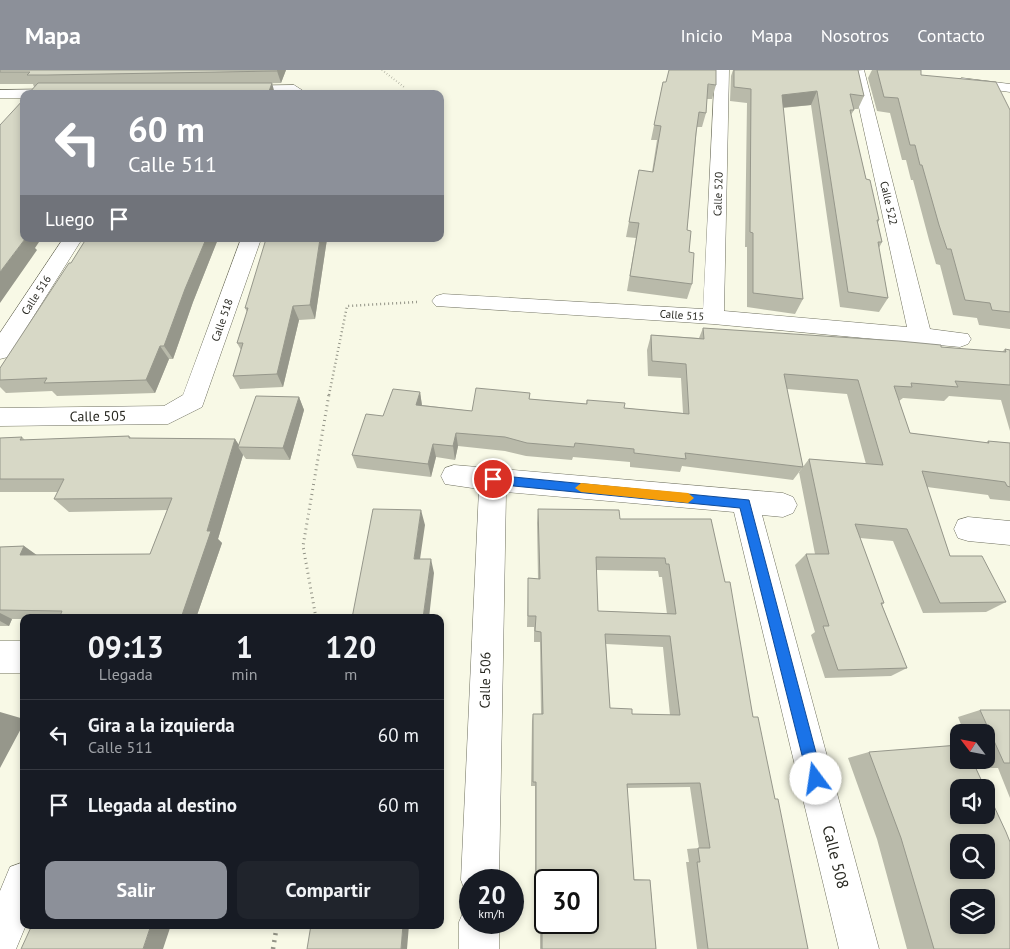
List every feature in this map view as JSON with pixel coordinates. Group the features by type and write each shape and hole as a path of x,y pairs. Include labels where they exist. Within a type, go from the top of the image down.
{"street":[{"name":"Calle 520","path":"713,317 722,70"},
{"path":"855,70 877,73"},
{"name":"Calle 522","path":"855,70 920,335"},
{"path":"943,80 1005,87 1010,105"},
{"path":"216,90 290,90"},
{"path":"0,94 20,94"},
{"name":"Calle 516","path":"0,352 70,242"},
{"name":"Calle 518","path":"193,401 249,242"},
{"name":"Calle 515","path":"443,300 713,317 960,338"},
{"name":"Calle 505","path":"0,417 168,415 193,401"},
{"path":"454,476 783,505"},
{"name":"Calle 506","path":"480,869 493,479"},
{"name":"Calle 508","path":"745,503 859,949"},
{"path":"968,529 1010,533"},
{"path":"0,658 20,657"},
{"path":"0,939 20,891"},
{"path":"479,934 479,949"}],"path":[{"path":"382,70 404,87"},
{"path":"315,614 303,546 328,398 347,306 443,300"},
{"path":"273,949 276,929"}],"building":[{"path":"0,70 278,70 27,75 30,72 0,72"},
{"path":"669,70 716,70 716,85 708,84 706,113 699,112 696,133 687,230 691,231 689,252 694,253 692,284 630,276 639,223 629,222 639,170 653,172 661,126 654,125 663,82 666,82"},
{"path":"734,70 858,70 864,96 850,94 854,110 850,110 866,179 870,180 879,220 877,220 882,242 878,242 888,298 848,292 817,91 782,95 803,299 753,293 753,233 750,232 751,89 734,87"},
{"path":"877,70 921,70 921,75 996,82 1010,110 1010,312 992,310 990,303 965,300 951,249 947,249 915,145 910,145 898,98 884,97"},
{"path":"38,83 272,83 269,90 32,90"},
{"path":"20,103 20,242 23,242 0,272 0,125"},
{"path":"84,242 205,242 164,346 160,346 146,380 44,383 47,378 0,380 0,368 69,263 71,263"},
{"path":"265,242 320,242 310,305 293,306 277,374 233,376 243,343 237,343 248,308 245,308"},
{"path":"703,328 899,341 941,345 941,347 1006,352 1005,349 1010,350 1010,385 955,381 958,387 911,383 912,387 894,386 910,433 989,443 988,441 1010,443 1010,487 1005,482 922,471 950,556 982,556 1006,602 940,603 907,529 855,524 884,603 881,603 907,668 838,670 823,626 829,626 806,554 829,554 809,459 883,465 858,380 784,374 803,467 685,453 686,459 634,453 634,449 575,443 574,447 527,443 505,437 456,433 453,446 433,444 428,464 352,455 366,414 383,416 393,389 420,392 416,405 472,411 476,388 530,393 529,399 587,404 587,400 625,403 624,408 689,414 686,364 652,361 651,335 704,339"},
{"path":"256,396 299,397 283,448 238,447"},
{"path":"129,436 129,438 235,439 207,531 211,531 182,614 61,614 62,611 0,610 0,547 24,546 20,555 150,554 172,498 54,499 64,479 0,479 0,438 22,437 20,440"},
{"path":"373,509 421,510 414,559 431,559 424,614 353,614"},
{"path":"538,509 619,510 620,519 711,519 725,582 730,582 753,717 758,717 775,799 778,799 808,949 708,949 697,862 700,862 698,848 710,848 700,783 627,784 634,880 650,880 656,949 542,949 542,934 599,934 599,869 536,869 536,782 533,782 533,714 543,714 541,632 535,631 536,616 528,616 528,578 540,579","holes":["596,557 665,558 666,564 669,564 676,614 598,611","605,634 670,636 680,715 632,714 632,709 610,708"]},
{"path":"980,710 1010,710 1010,763 1004,763 995,743 995,724 986,724"},
{"path":"950,746 950,769 976,769 981,779 950,779 950,824 995,824 995,808 1010,842 1010,949 934,949 901,838 869,752"},
{"path":"30,929 150,929 143,949 21,949"},
{"path":"310,929 403,929 401,949 307,949"}],"slow traffic":[{"path":"581,488 688,498"}],"route":[{"path":"493,479 745,503 816,779"}]}
